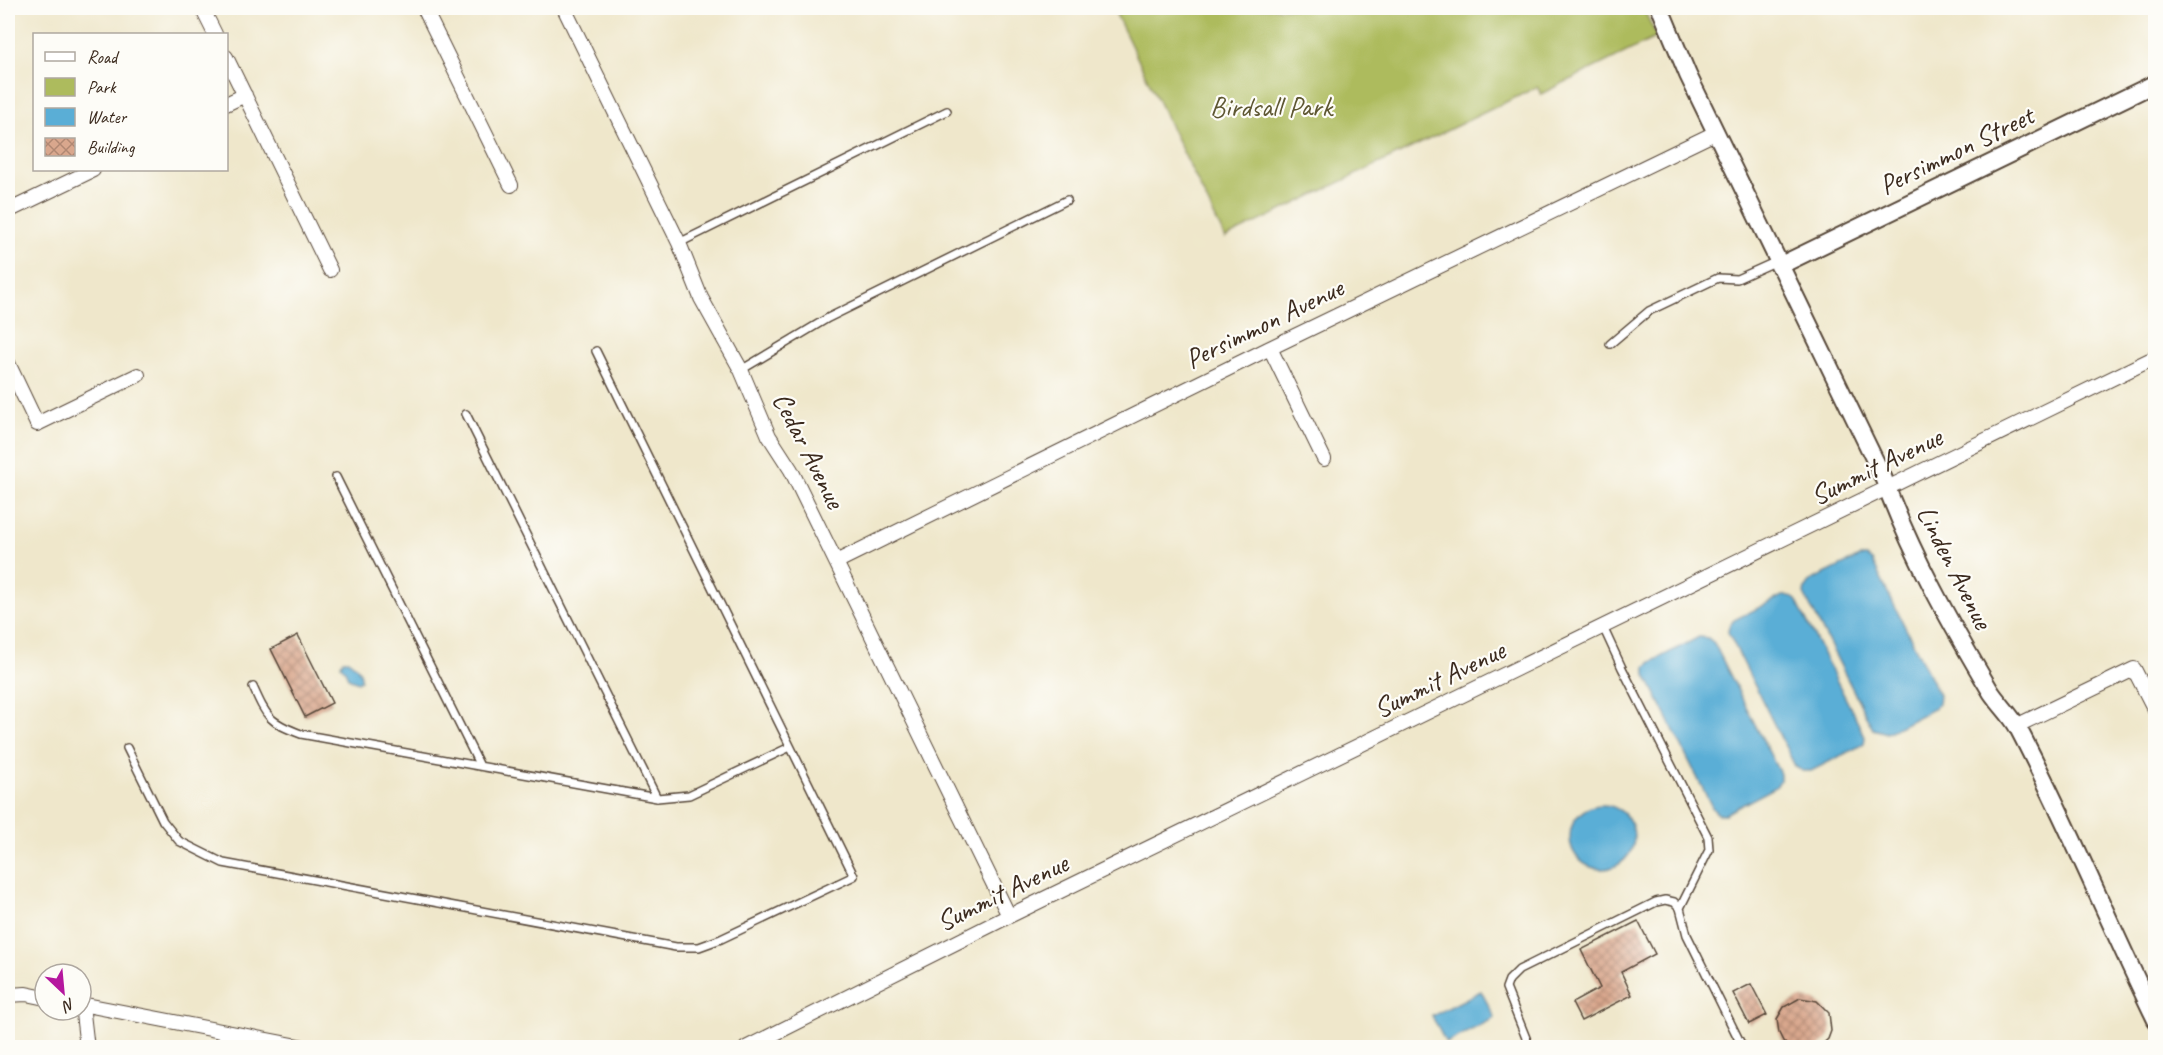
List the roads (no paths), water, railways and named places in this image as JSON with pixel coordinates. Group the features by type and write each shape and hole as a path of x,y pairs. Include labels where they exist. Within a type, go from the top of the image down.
{"street":[{"path":"202,8 214,33"},
{"path":"424,8 511,185"},
{"name":"Cedar Avenue","path":"564,8 679,243 701,298 741,370 769,436 791,470 1009,916"},
{"name":"Linden Avenue","path":"1660,8 1715,133 1944,610 1993,694 2016,726 2090,877 2117,941 2156,1020"},
{"path":"228,61 330,270"},
{"name":"Persimmon Street","path":"1778,263 2156,82"},
{"path":"228,103 245,95"},
{"name":"Persimmon Avenue","path":"836,562 1270,348 1715,133"},
{"path":"8,212 91,171"},
{"path":"1270,348 1324,459"},
{"name":"Summit Avenue","path":"746,1047 1009,916 2156,357"},
{"path":"8,363 37,424 138,375"},
{"path":"2016,726 2134,669 2156,712"},
{"path":"8,995 33,995"},
{"path":"93,1007 309,1047"},
{"path":"84,1022 87,1047"}],"lane":[{"path":"679,243 947,111"},
{"path":"741,370 828,318 1067,200"},
{"path":"1610,344 1649,311 1718,278 1737,279 1778,263"},
{"path":"127,748 163,821 179,842 223,863 676,947 699,947 721,939 854,876 596,351"},
{"path":"466,414 657,798"},
{"path":"336,477 480,766"},
{"path":"1604,627 1622,668 1708,837 1709,850 1680,908"},
{"path":"253,687 265,713 278,725 302,734 657,798 689,795 790,747"},
{"path":"1530,1047 1506,988 1509,980 1519,970 1656,902 1665,900 1674,902 1680,908 1687,934 1743,1047"}],"water":[{"path":"1859,557 1866,557 1872,561 1939,695 1938,703 1933,709 1887,733 1873,729 1804,594 1810,581"},
{"path":"1782,596 1790,596 1796,600 1865,737 1864,744 1811,771 1802,771 1795,766 1728,632 1734,620"},
{"path":"1699,637 1708,638 1714,643 1780,774 1776,787 1725,814 1718,814 1713,809 1646,675 1646,667 1651,662"},
{"path":"343,660 348,660 355,666 361,680 358,682 348,678 341,665"},
{"path":"1596,805 1608,805 1625,814 1632,825 1634,837 1632,849 1625,860 1608,869 1596,869 1584,864 1575,855 1570,843 1570,831 1575,819 1584,810"},
{"path":"1481,991 1495,1018 1446,1043 1432,1016"}],"park label":[{"name":"Birdsall Park","path":"1271,106"}]}
